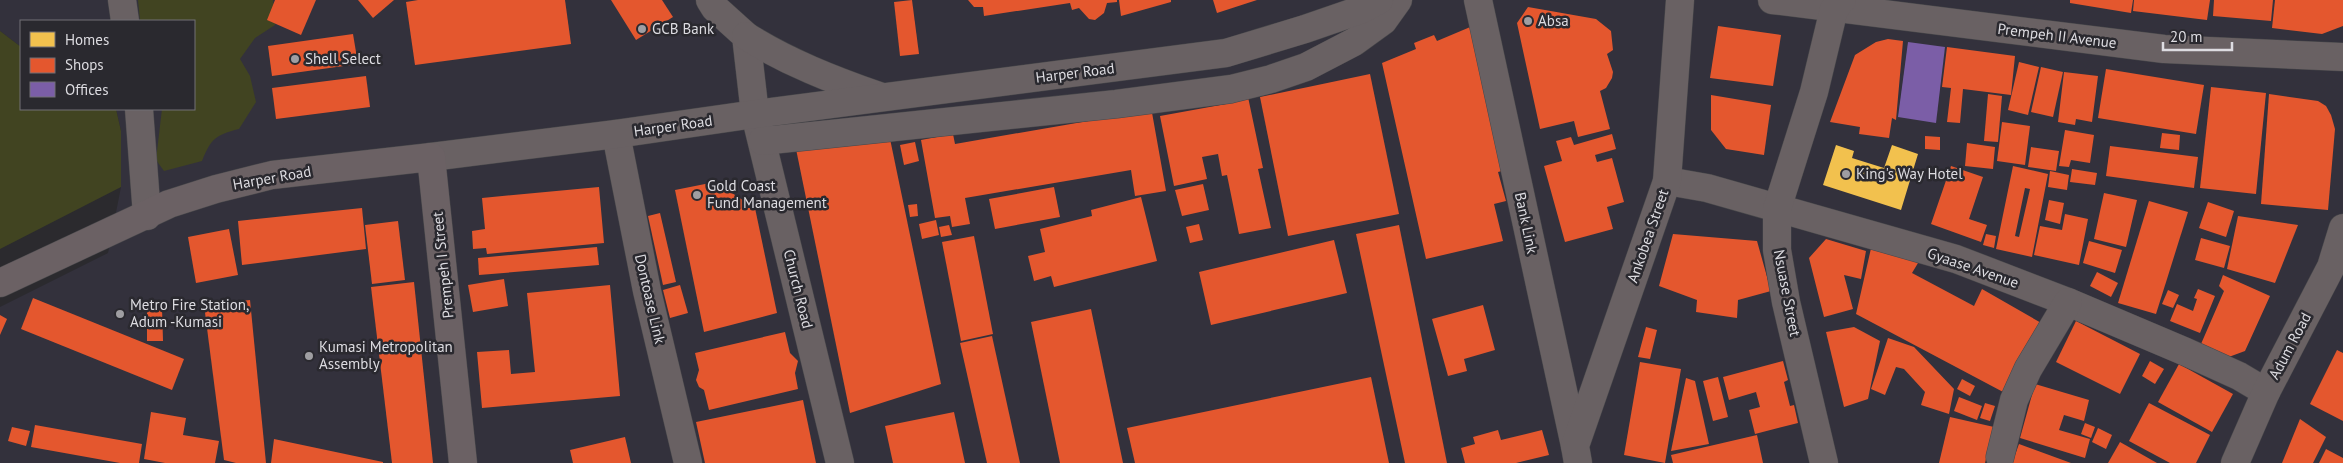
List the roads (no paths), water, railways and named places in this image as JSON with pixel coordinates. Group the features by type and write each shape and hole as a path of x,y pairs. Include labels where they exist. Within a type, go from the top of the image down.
{"main road":[{"name":"Harper Road","path":"0,283 147,216 169,204 216,189 265,177 431,157"},
{"name":"Prempeh I Street","path":"431,157 463,463"}],"street":[{"path":"122,0 125,20"},
{"path":"710,0 715,8 746,36 773,53 793,60 830,79 883,98"},
{"path":"762,142 1116,104 1231,89 1271,80 1306,68 1354,42 1383,21 1398,0"},
{"name":"Bank Link","path":"1478,0 1576,454"},
{"name":"Ankobea Street","path":"1576,454 1667,181 1680,0"},
{"name":"Prempeh II Avenue","path":"1772,0 1838,4 2164,49 2343,57"},
{"name":"Harper Road","path":"431,157 1226,53 1370,3"},
{"name":"Nsuase Street","path":"1824,463 1778,259 1777,209 1814,92 1838,4"},
{"name":"Church Road","path":"746,36 755,114 840,463"},
{"path":"139,110 147,216"},
{"name":"Dontoase Link","path":"616,134 647,291 688,463"},
{"name":"Gyaase Avenue","path":"1667,181 1707,188 1956,260 2068,302 2186,352 2239,376 2266,392"},
{"name":"Adum Road","path":"2235,463 2266,392 2337,269 2343,228"},
{"path":"2000,457 2014,400 2028,369 2068,302"}],"place":[{"name":"Absa","path":"1528,21"},
{"name":"GCB Bank","path":"642,29"},
{"name":"Shell Select","path":"295,59"},
{"name":"King's Way Hotel","path":"1846,174"},
{"name":"Gold Coast Fund Management","path":"697,195"},
{"name":"Metro Fire Station, Adum -Kumasi","path":"120,314"},
{"name":"Kumasi Metropolitan Assembly","path":"309,356"}]}
